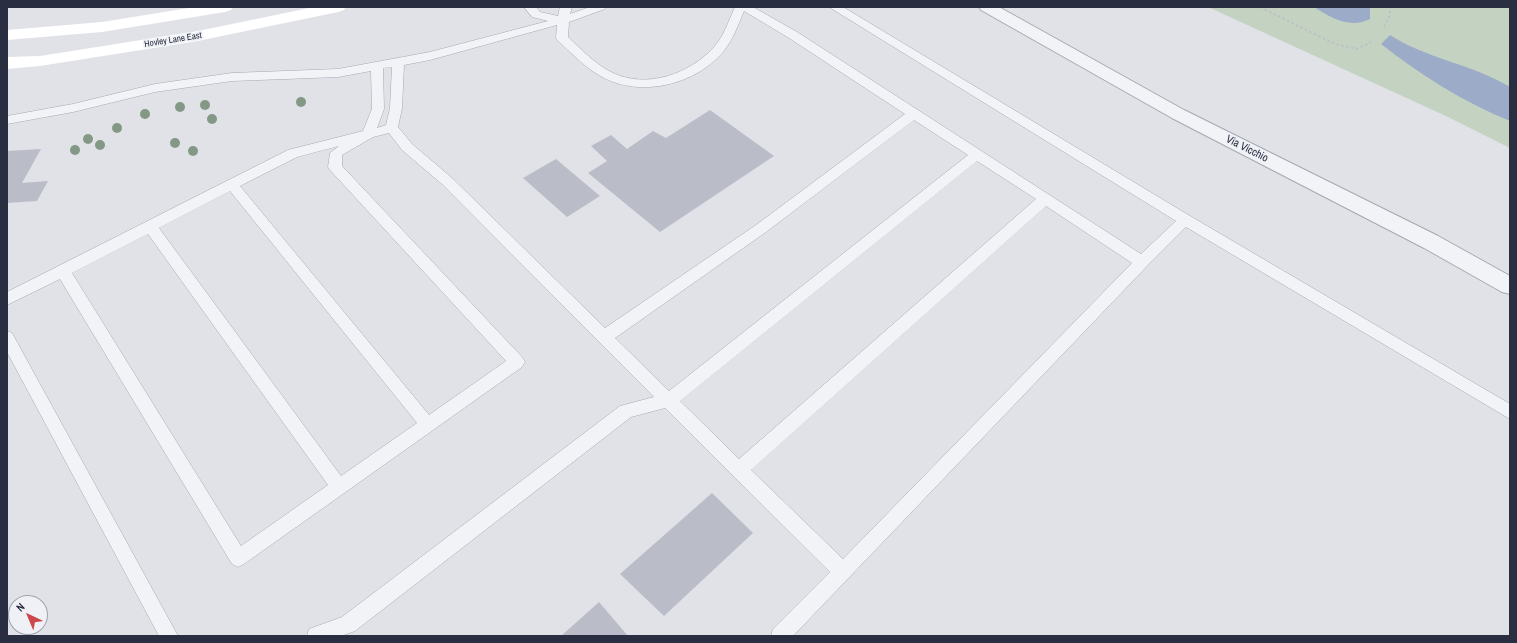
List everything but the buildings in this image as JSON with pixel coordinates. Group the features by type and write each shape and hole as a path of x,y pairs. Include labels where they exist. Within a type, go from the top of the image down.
{"main road":[{"path":"7,35 102,27 225,7"},
{"name":"Hovley Lane East","path":"7,63 40,61 198,36 338,7"}],"street":[{"name":"Via Vicchio","path":"987,7 1178,114 1431,242 1510,286"}],"lane":[{"path":"530,7 536,14 563,20"},
{"path":"566,7 563,20 562,38 600,70 622,80 640,83 655,82 677,77 694,70 706,62 719,49 741,7"},
{"path":"7,120 73,108 155,88 232,77 338,73 430,56 563,20 601,7"},
{"path":"745,7 793,35 1142,262"},
{"path":"835,7 1186,220 1510,412"},
{"path":"392,128 396,108 398,62"},
{"path":"63,271 238,558 517,362 335,167 336,153 367,136 378,109 377,66"},
{"path":"604,337 683,284 811,193 913,114"},
{"path":"7,299 293,153 367,136 392,128"},
{"path":"392,128 408,147 447,181 843,572"},
{"path":"316,636 348,624 626,411 669,400 976,155"},
{"path":"232,185 428,424"},
{"path":"739,470 1045,199"},
{"path":"780,636 1142,262 1186,220"},
{"path":"150,226 339,487"},
{"path":"7,337 169,636"}],"path":[{"path":"1260,7 1310,32 1346,47 1359,49 1371,42"},
{"path":"1384,27 1390,17 1391,7"}],"green space":[{"path":"1208,7 1510,7 1510,148 1448,117"}],"water":[{"path":"1314,7 1370,7 1370,19 1355,23 1341,21"},
{"path":"1390,35 1419,50 1495,79 1510,87 1510,121 1459,96 1411,66 1381,44"}]}
